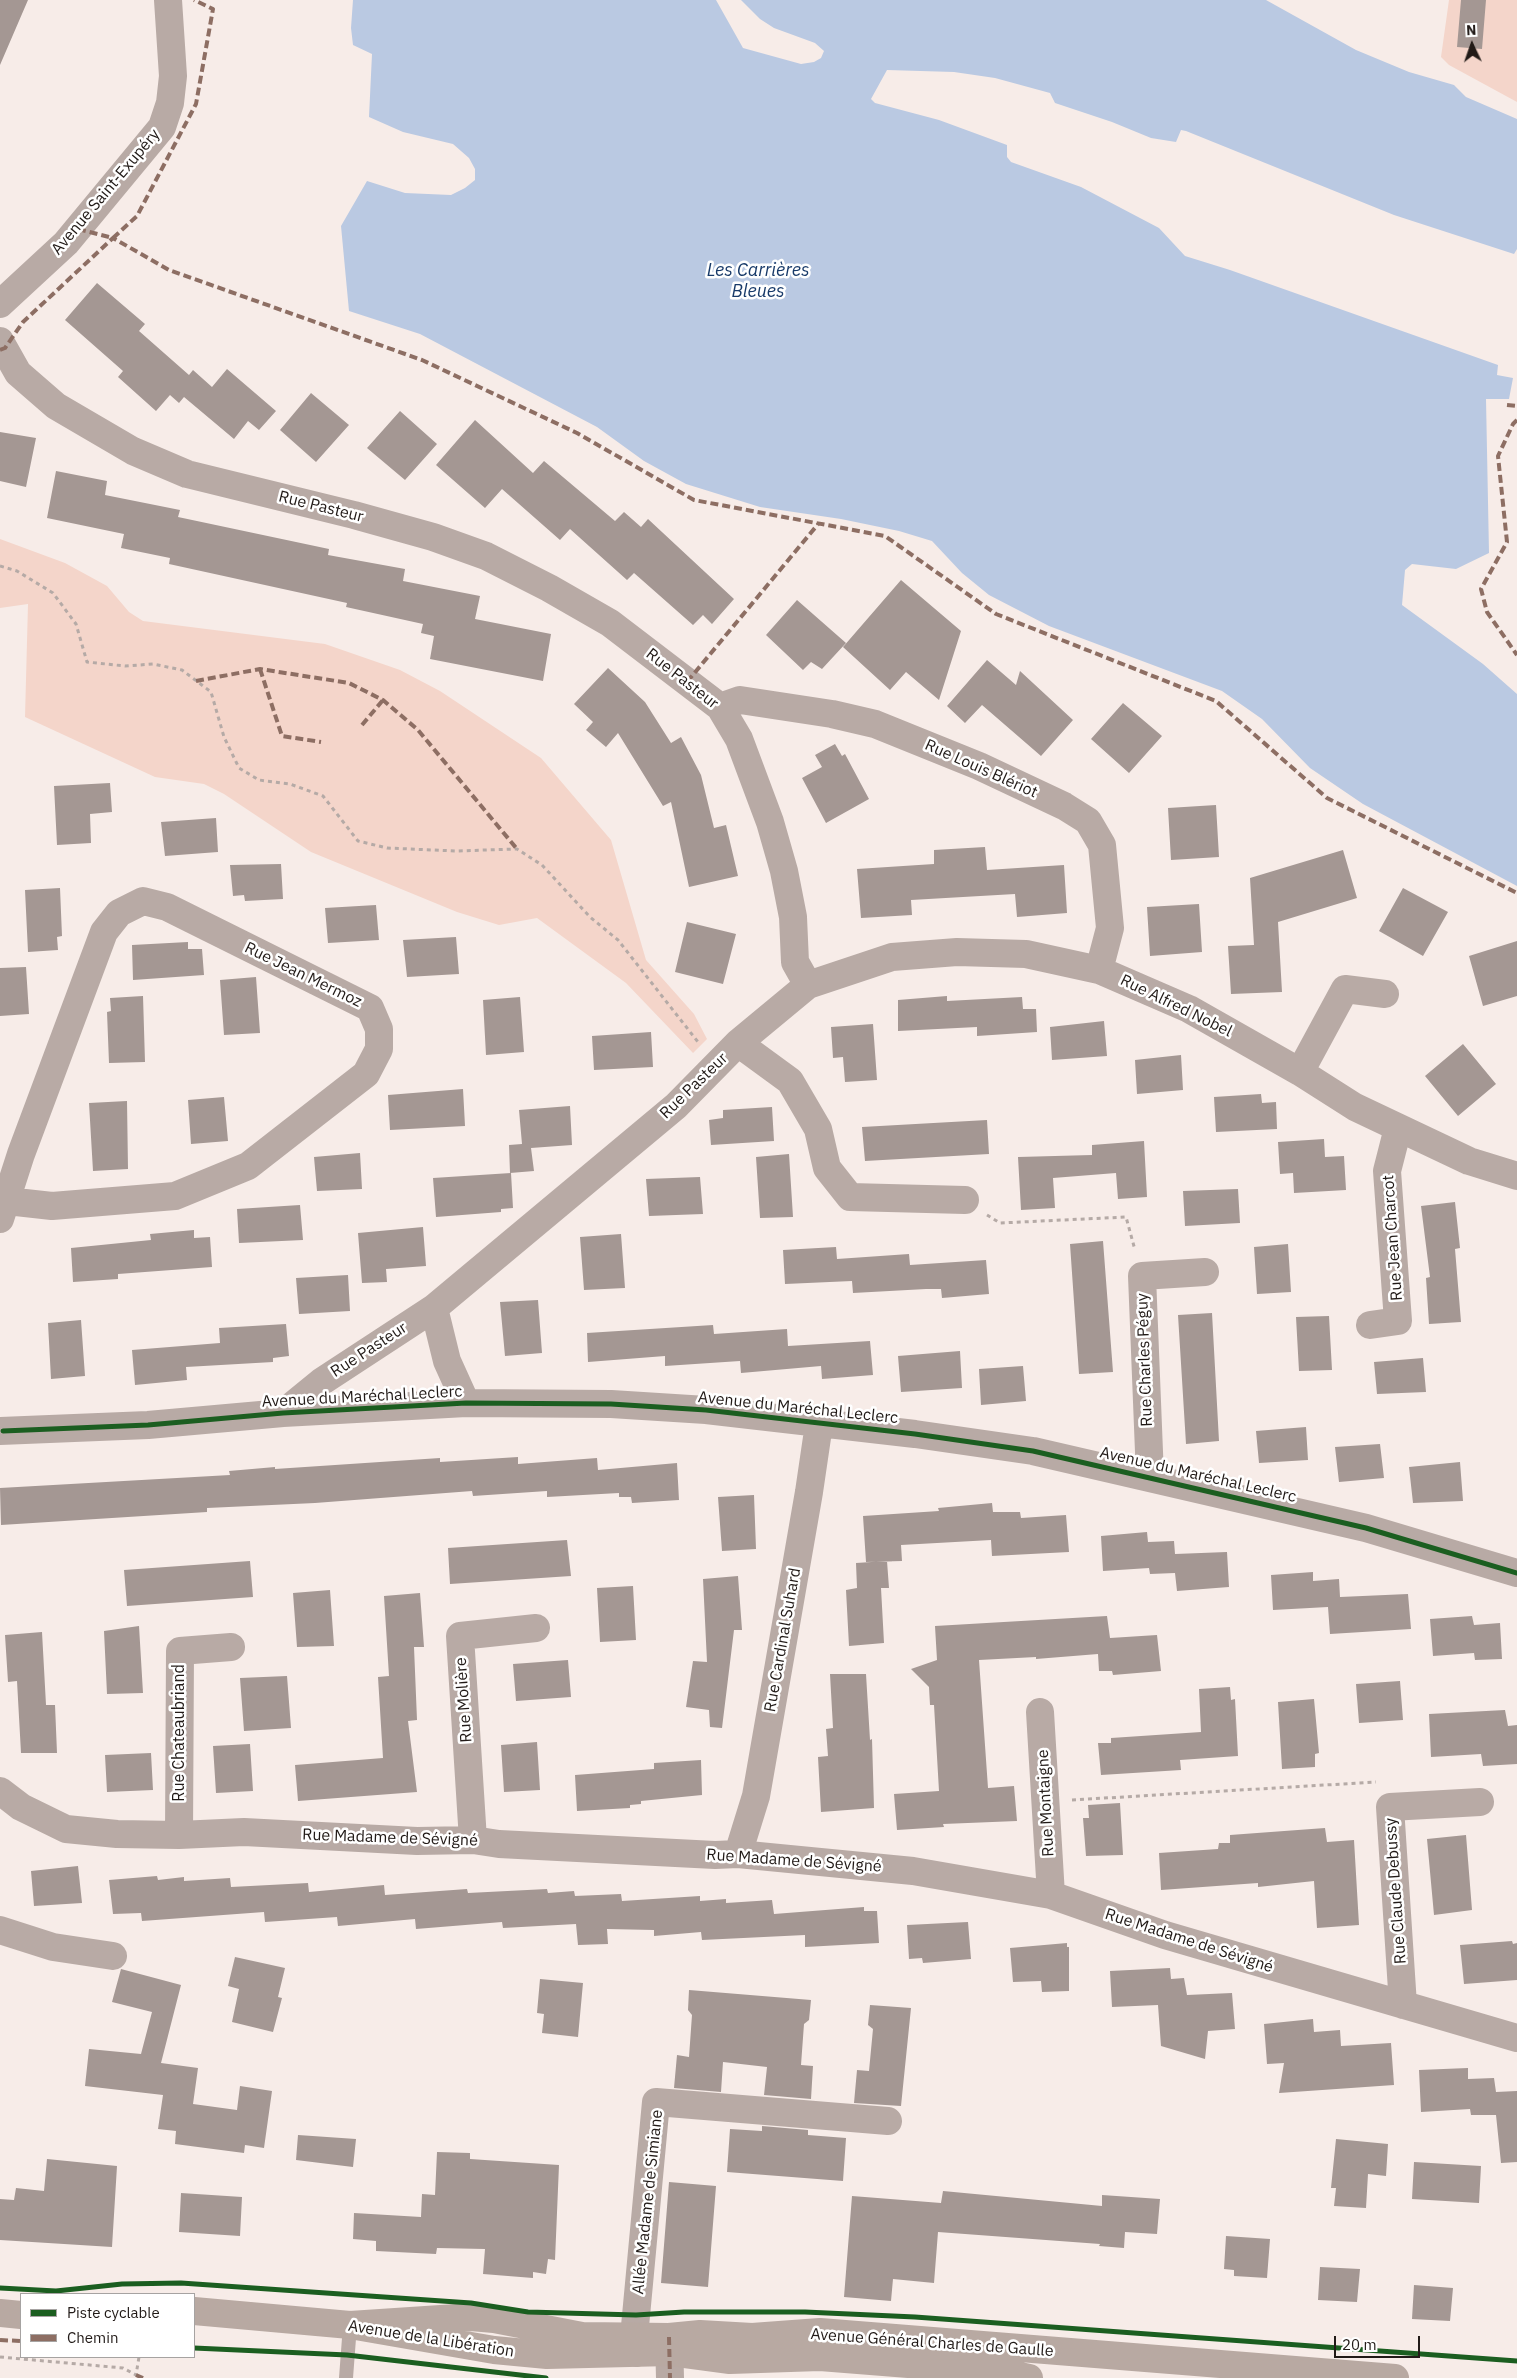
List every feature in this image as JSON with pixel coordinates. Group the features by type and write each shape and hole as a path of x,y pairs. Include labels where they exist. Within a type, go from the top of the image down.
{"main road":[{"name":"Avenue de la Libération","path":"195,2311 350,2325"},
{"path":"0,2313 20,2315"},
{"path":"350,2325 471,2317 494,2319 635,2345 670,2356"},
{"name":"Avenue Général Charles de Gaulle","path":"670,2356 700,2334 752,2337 820,2332 1395,2378"},
{"name":"Avenue Général Charles de Gaulle","path":"670,2356 730,2360 820,2357 996,2371 1029,2378"}],"street":[{"name":"Avenue Saint-Exupéry","path":"0,304 66,243 162,128 170,103 172,76 168,0"},
{"name":"Rue Pasteur","path":"0,341 18,373 56,406 133,451 187,474 433,537 486,556 549,588 610,624 720,707 739,738 770,822 784,870 791,908 795,962 808,985 738,1043 676,1106 434,1308 321,1382 283,1413"},
{"name":"Rue Louis Blériot","path":"720,707 740,700 832,714 875,724 979,766 1064,806 1088,821 1102,845 1110,928 1099,970"},
{"name":"Rue Jean Mermoz","path":"143,901 167,907 370,1008 379,1028 379,1049 366,1074 248,1166 175,1196 3,1210 21,1154 104,932 119,913 143,901"},
{"name":"Rue Alfred Nobel","path":"808,985 892,957 957,952 1026,954 1099,970 1189,1009 1300,1072 1355,1107 1469,1161 1517,1176"},
{"path":"1300,1072 1345,989 1385,994"},
{"path":"738,1043 790,1081 818,1129 827,1168 850,1197 965,1200"},
{"name":"Rue Jean Charcot","path":"1370,1325 1398,1321 1387,1171 1398,1128"},
{"name":"Rue Charles Péguy","path":"1150,1477 1142,1276 1205,1272"},
{"path":"434,1308 447,1360 466,1403"},
{"name":"Avenue du Maréchal Leclerc","path":"0,1431 148,1425 283,1413 466,1403 611,1404 706,1410 915,1434 1033,1451 1366,1528 1517,1573"},
{"name":"Rue Cardinal Suhard","path":"738,1854 756,1796 819,1424"},
{"name":"Rue Molière","path":"474,1840 460,1636 536,1628"},
{"name":"Rue Chateaubriand","path":"179,1835 180,1651 231,1647"},
{"name":"Rue Montaigne","path":"1040,1712 1047,1802 1051,1895"},
{"name":"Rue Madame de Sévigné","path":"0,1791 21,1807 66,1829 117,1834 179,1835 244,1832 417,1841 474,1840 499,1844 715,1855 738,1854 913,1871 1051,1895 1165,1935 1517,2038"},
{"name":"Rue Claude Debussy","path":"1403,2005 1390,1807 1480,1802"},
{"path":"0,1930 53,1947 113,1956"},
{"name":"Allée Madame de Simiane","path":"635,2345 656,2102 888,2121"}],"lane":[{"path":"346,2378 350,2325"}],"path":[{"path":"0,566 18,571 53,594 76,624 87,662 125,666 153,664 182,670 211,692 224,737 240,768 259,780 290,784 323,796 358,841 397,848 456,851 517,849 542,865 590,917 618,940 700,1045 738,1043"},
{"path":"965,1200 1000,1223 1126,1217 1142,1276"},
{"path":"1047,1802 1376,1782 1390,1807"},
{"path":"0,2358 123,2368 136,2376 139,2358"}],"shaded area":[{"path":"1449,0 1517,0 1517,102 1449,65 1441,57"},
{"path":"0,539 65,563 107,586 129,612 143,621 325,644 400,670 440,691 541,758 611,840 646,960 694,1014 707,1039 693,1053 626,983 537,918 499,925 457,912 311,852 224,794 204,784 155,777 25,717 28,604 0,608"}],"water":[{"name":"Les Carrières Bleues","path":"353,0 716,0 743,48 801,64 814,62 821,58 824,51 815,43 774,28 760,19 741,0 1266,0 1356,50 1409,72 1454,85 1466,97 1517,119 1517,249 1514,254 1394,215 1186,131 1181,130 1176,142 1151,138 1112,122 1055,103 1050,93 995,78 954,72 887,70 871,99 875,103 939,120 1007,145 1007,157 1011,162 1081,187 1159,228 1185,256 1230,270 1498,365 1497,375 1513,378 1509,399 1486,399 1489,553 1456,569 1412,564 1405,570 1402,605 1483,664 1517,694 1517,886 1363,804 1310,768 1262,719 1222,691 1049,626 989,595 962,573 932,541 899,531 841,519 760,507 686,484 644,461 597,427 420,334 349,311 341,226 367,181 405,193 451,195 475,180 475,169 469,158 453,144 403,132 369,117 372,54 353,45 351,28"}],"building":[{"path":"0,0 28,0 0,65"},
{"path":"1461,0 1486,0 1482,49 1457,47"},
{"path":"97,283 145,324 139,331 189,375 193,370 212,387 227,369 276,411 259,430 248,421 234,439 184,397 179,403 170,395 156,411 118,377 123,371 65,320"},
{"path":"311,393 349,425 316,462 280,430"},
{"path":"400,411 437,444 405,480 367,448"},
{"path":"475,420 533,473 544,461 615,521 624,512 641,527 648,519 734,599 712,624 703,615 693,625 634,573 627,580 570,529 560,540 502,489 485,508 436,465"},
{"path":"0,432 36,438 26,487 0,481"},
{"path":"56,471 107,481 105,495 180,510 178,517 329,549 328,555 405,569 403,581 480,596 475,619 551,634 543,681 430,659 434,636 421,633 423,624 346,607 347,603 169,564 170,558 121,548 124,534 47,518"},
{"path":"901,580 961,631 939,700 906,672 890,690 843,647"},
{"path":"797,600 846,643 822,669 811,662 803,670 766,635"},
{"path":"987,660 1016,685 1020,671 1073,720 1041,756 982,705 965,723 947,706"},
{"path":"608,668 645,702 671,743 681,737 701,775 714,828 726,825 738,876 689,887 671,802 663,806 618,733 606,747 586,730 593,722 574,704"},
{"path":"1123,703 1162,736 1129,773 1091,739"},
{"path":"835,744 842,756 845,754 869,799 826,823 802,778 822,767 815,755"},
{"path":"110,783 112,812 90,814 91,843 57,845 54,786"},
{"path":"1216,805 1219,857 1171,860 1168,808"},
{"path":"216,818 218,852 165,856 161,822"},
{"path":"985,847 987,870 1064,865 1067,913 1017,917 1015,894 911,900 912,915 861,918 857,869 934,864 934,850"},
{"path":"1343,850 1357,898 1278,922 1282,992 1231,994 1228,946 1254,945 1250,878"},
{"path":"281,864 283,899 245,901 244,895 233,896 230,865"},
{"path":"60,888 62,936 57,937 58,950 28,952 25,890"},
{"path":"1403,888 1448,912 1423,956 1379,931"},
{"path":"1199,904 1202,952 1150,956 1147,907"},
{"path":"376,905 379,940 328,943 325,908"},
{"path":"687,922 736,934 723,984 675,972"},
{"path":"456,937 459,974 407,977 403,940"},
{"path":"1517,941 1517,996 1483,1006 1469,956"},
{"path":"188,942 188,949 202,949 204,975 133,980 132,945"},
{"path":"26,967 29,1014 0,1016 0,968"},
{"path":"256,977 260,1033 224,1035 220,980"},
{"path":"143,996 145,1062 109,1063 107,1012 111,1011 110,998"},
{"path":"947,996 947,1001 1022,997 1023,1009 1036,1009 1037,1032 977,1036 977,1027 898,1031 898,1000"},
{"path":"520,997 524,1052 486,1055 483,1000"},
{"path":"1104,1021 1107,1056 1052,1060 1050,1027"},
{"path":"873,1024 877,1080 845,1082 843,1057 833,1058 831,1027"},
{"path":"651,1032 653,1067 594,1070 592,1036"},
{"path":"1463,1044 1496,1084 1458,1116 1425,1076"},
{"path":"1181,1055 1183,1090 1137,1094 1135,1060"},
{"path":"463,1089 465,1126 390,1130 388,1095"},
{"path":"1261,1094 1262,1103 1276,1102 1277,1129 1216,1132 1214,1097"},
{"path":"224,1097 228,1141 191,1144 188,1100"},
{"path":"127,1101 128,1169 93,1171 89,1103"},
{"path":"570,1106 572,1145 531,1148 534,1171 510,1173 509,1145 522,1144 519,1110"},
{"path":"772,1107 774,1141 711,1145 709,1120 723,1118 723,1110"},
{"path":"987,1120 989,1154 865,1161 862,1127"},
{"path":"1324,1139 1325,1157 1344,1156 1346,1190 1294,1193 1293,1173 1280,1174 1278,1142"},
{"path":"1144,1141 1147,1197 1118,1199 1116,1173 1053,1178 1055,1208 1021,1210 1018,1157 1092,1155 1092,1145"},
{"path":"360,1153 362,1189 317,1191 314,1157"},
{"path":"789,1154 793,1217 760,1218 756,1157"},
{"path":"511,1173 513,1208 501,1209 501,1212 436,1217 433,1178"},
{"path":"700,1177 703,1214 649,1216 646,1179"},
{"path":"1238,1189 1240,1223 1185,1226 1183,1191"},
{"path":"1455,1202 1460,1248 1455,1249 1461,1322 1429,1324 1426,1278 1430,1277 1421,1206"},
{"path":"300,1205 303,1240 239,1243 237,1209"},
{"path":"423,1227 426,1266 386,1269 387,1282 362,1283 358,1233"},
{"path":"194,1230 194,1238 210,1237 212,1267 118,1274 118,1279 73,1282 71,1248 151,1240 150,1234"},
{"path":"621,1234 625,1288 584,1290 580,1237"},
{"path":"1103,1241 1113,1372 1079,1374 1070,1244"},
{"path":"1288,1244 1291,1292 1257,1294 1254,1247"},
{"path":"836,1247 837,1259 909,1254 910,1265 986,1260 989,1294 942,1298 941,1289 853,1293 852,1281 785,1284 783,1250"},
{"path":"348,1275 350,1311 299,1314 296,1278"},
{"path":"538,1300 542,1353 505,1356 500,1302"},
{"path":"1212,1313 1219,1441 1186,1444 1178,1315"},
{"path":"1329,1316 1332,1370 1299,1371 1296,1317"},
{"path":"81,1320 85,1376 51,1379 48,1323"},
{"path":"286,1324 289,1356 273,1358 273,1362 186,1367 187,1380 135,1385 132,1350 220,1343 219,1328"},
{"path":"713,1325 714,1334 787,1329 788,1346 870,1341 873,1375 822,1379 821,1366 741,1373 740,1361 665,1366 665,1356 588,1362 587,1333"},
{"path":"960,1351 962,1388 901,1392 898,1356"},
{"path":"1423,1358 1426,1392 1377,1394 1374,1362"},
{"path":"1023,1366 1026,1401 981,1405 979,1369"},
{"path":"1306,1427 1308,1460 1259,1463 1256,1431"},
{"path":"1380,1444 1384,1478 1339,1482 1335,1447"},
{"path":"518,1457 518,1464 597,1458 598,1470 677,1463 679,1500 632,1503 631,1497 619,1497 619,1493 547,1497 547,1491 473,1496 472,1491 315,1503 207,1508 207,1512 1,1525 0,1488 230,1475 229,1471 275,1467 275,1469 440,1458 440,1462"},
{"path":"1460,1462 1463,1501 1413,1503 1409,1467"},
{"path":"754,1495 756,1549 722,1551 718,1497"},
{"path":"992,1503 993,1512 1020,1512 1021,1518 1066,1515 1069,1552 992,1556 991,1540 901,1545 902,1561 866,1562 863,1516 939,1511 938,1508"},
{"path":"1147,1532 1148,1542 1174,1541 1175,1554 1227,1552 1229,1587 1177,1591 1175,1573 1150,1574 1149,1568 1103,1571 1101,1536"},
{"path":"567,1540 571,1576 450,1584 448,1548"},
{"path":"250,1561 253,1597 127,1606 124,1570"},
{"path":"887,1561 889,1588 881,1588 884,1643 849,1646 846,1590 857,1588 856,1563"},
{"path":"1313,1572 1313,1581 1339,1579 1340,1597 1408,1594 1411,1629 1330,1634 1328,1607 1273,1610 1271,1575"},
{"path":"738,1576 742,1630 734,1630 722,1728 710,1727 709,1710 686,1707 693,1661 707,1662 703,1579"},
{"path":"633,1586 636,1640 600,1642 597,1588"},
{"path":"330,1590 334,1646 297,1647 293,1593"},
{"path":"420,1593 424,1647 414,1647 417,1720 408,1721 417,1792 298,1801 295,1765 383,1758 378,1677 389,1676 384,1596"},
{"path":"1107,1616 1110,1638 1157,1635 1161,1671 1113,1675 1112,1671 1099,1671 1098,1654 1036,1659 1036,1657 979,1660 988,1788 1014,1786 1017,1821 943,1824 944,1827 897,1830 894,1794 939,1791 934,1705 930,1705 929,1687 911,1669 937,1660 935,1626"},
{"path":"1472,1616 1474,1625 1500,1623 1502,1659 1475,1660 1474,1653 1433,1656 1430,1619"},
{"path":"139,1626 143,1693 107,1694 104,1631"},
{"path":"42,1632 46,1705 55,1705 57,1753 21,1753 17,1681 8,1682 5,1635"},
{"path":"568,1660 571,1697 516,1701 513,1664"},
{"path":"830,1674 866,1674 870,1740 872,1739 874,1808 821,1812 818,1757 828,1756 826,1729 833,1728"},
{"path":"287,1676 291,1728 244,1731 240,1678"},
{"path":"1400,1681 1403,1720 1359,1723 1356,1684"},
{"path":"1230,1687 1231,1700 1235,1699 1238,1756 1180,1760 1181,1770 1101,1775 1098,1743 1111,1743 1111,1738 1201,1732 1199,1689"},
{"path":"1314,1699 1319,1753 1315,1754 1315,1767 1282,1769 1278,1702"},
{"path":"1505,1710 1508,1726 1517,1725 1517,1764 1483,1766 1481,1754 1431,1757 1429,1714"},
{"path":"537,1742 540,1790 504,1792 501,1745"},
{"path":"250,1744 253,1791 216,1793 213,1746"},
{"path":"151,1753 153,1790 107,1792 105,1755"},
{"path":"701,1760 702,1795 641,1801 641,1804 630,1805 630,1808 577,1811 575,1775 654,1769 654,1763"},
{"path":"1120,1803 1123,1855 1086,1856 1083,1818 1089,1818 1088,1805"},
{"path":"1325,1828 1327,1842 1354,1840 1359,1925 1317,1928 1314,1881 1258,1887 1258,1883 1161,1890 1159,1853 1218,1849 1219,1843 1230,1843 1230,1835"},
{"path":"1466,1835 1472,1910 1434,1915 1427,1839"},
{"path":"78,1866 82,1903 34,1906 31,1871"},
{"path":"157,1876 158,1880 184,1877 184,1881 230,1878 231,1887 308,1883 309,1892 384,1885 385,1895 467,1889 468,1893 547,1889 548,1893 574,1891 575,1896 621,1894 622,1901 700,1896 700,1901 726,1899 726,1903 772,1900 774,1914 864,1907 864,1911 877,1911 879,1943 805,1947 805,1935 702,1940 701,1932 654,1936 654,1930 607,1929 608,1944 578,1945 576,1924 503,1928 502,1922 416,1929 415,1919 338,1926 337,1917 265,1922 264,1912 142,1921 141,1913 113,1914 109,1880"},
{"path":"968,1922 971,1959 923,1963 922,1958 909,1959 907,1925"},
{"path":"1512,1941 1513,1944 1517,1943 1517,1980 1464,1984 1460,1945"},
{"path":"1067,1943 1067,1947 1069,1947 1069,1991 1042,1992 1041,1981 1013,1982 1010,1948"},
{"path":"235,1957 285,1968 278,1997 282,1998 273,2032 232,2022 239,1989 228,1986"},
{"path":"1170,1968 1171,1979 1184,1978 1187,1995 1232,1993 1235,2029 1208,2031 1205,2059 1161,2046 1158,2005 1112,2007 1110,1971"},
{"path":"121,1969 181,1985 161,2063 198,2068 193,2104 237,2110 240,2086 272,2091 264,2148 245,2145 244,2153 175,2144 176,2131 158,2129 163,2095 85,2086 89,2049 141,2054 152,2012 112,2002"},
{"path":"540,1979 583,1983 578,2037 542,2033 544,2014 537,2013"},
{"path":"689,1990 811,2000 809,2020 804,2024 801,2065 813,2066 811,2099 764,2095 767,2067 723,2062 721,2092 674,2088 677,2055 689,2057 692,2015 688,2010"},
{"path":"870,2005 911,2008 901,2106 854,2103 857,2070 869,2071 873,2029 868,2025"},
{"path":"1313,2019 1314,2032 1340,2030 1341,2046 1391,2043 1394,2085 1279,2093 1284,2063 1267,2064 1264,2024"},
{"path":"1468,2068 1468,2079 1494,2078 1496,2092 1517,2091 1517,2162 1501,2163 1496,2115 1471,2115 1470,2109 1421,2112 1419,2070"},
{"path":"762,2126 808,2130 808,2135 846,2138 843,2181 727,2172 730,2129 762,2131"},
{"path":"298,2135 356,2139 353,2167 296,2160"},
{"path":"1336,2139 1388,2144 1386,2176 1368,2174 1366,2208 1334,2206 1336,2188 1331,2188"},
{"path":"437,2152 470,2153 470,2159 559,2165 555,2260 548,2259 546,2274 533,2272 533,2278 483,2274 485,2249 437,2248 436,2254 376,2251 376,2241 353,2239 354,2213 421,2217 422,2194 435,2195"},
{"path":"47,2159 117,2166 112,2247 0,2240 0,2199 14,2200 16,2188 44,2191"},
{"path":"1414,2162 1481,2166 1479,2203 1412,2199"},
{"path":"669,2182 716,2186 708,2287 661,2283"},
{"path":"943,2191 1102,2206 1102,2195 1160,2199 1157,2234 1125,2232 1124,2248 1099,2246 1100,2244 938,2232 934,2283 893,2279 891,2301 844,2297 852,2196 941,2203"},
{"path":"181,2193 242,2197 240,2236 179,2232"},
{"path":"1226,2236 1270,2239 1267,2278 1234,2276 1234,2270 1224,2269"},
{"path":"1320,2267 1360,2269 1357,2302 1318,2300"},
{"path":"1414,2285 1453,2288 1450,2321 1412,2319"}],"marked path":[{"path":"78,229 113,238 137,216 196,104 213,9 194,0"},
{"path":"0,350 5,348 23,322 113,238 169,270 422,360 577,433 694,500 885,536 996,614 1216,701 1327,798 1517,893"},
{"path":"1507,405 1517,406"},
{"path":"1517,420 1513,424 1498,456 1507,542 1481,589 1487,612 1517,655"},
{"path":"687,682 819,523"},
{"path":"260,669 282,736 321,742"},
{"path":"196,681 260,669 349,683 383,700 418,730 517,849"},
{"path":"362,725 383,700"},
{"path":"669,2337 670,2378"},
{"path":"0,2340 20,2341"},
{"path":"136,2375 143,2378"}],"cycle path":[{"path":"3,1431 148,1425 283,1413 466,1403 611,1404 706,1410 915,1434 1033,1451 1366,1528 1517,1573"},
{"path":"0,2288 56,2291 122,2284 181,2283 471,2303 528,2312 636,2315 684,2312 805,2312 915,2317 1517,2361"},
{"path":"195,2348 347,2355 546,2378"}]}
